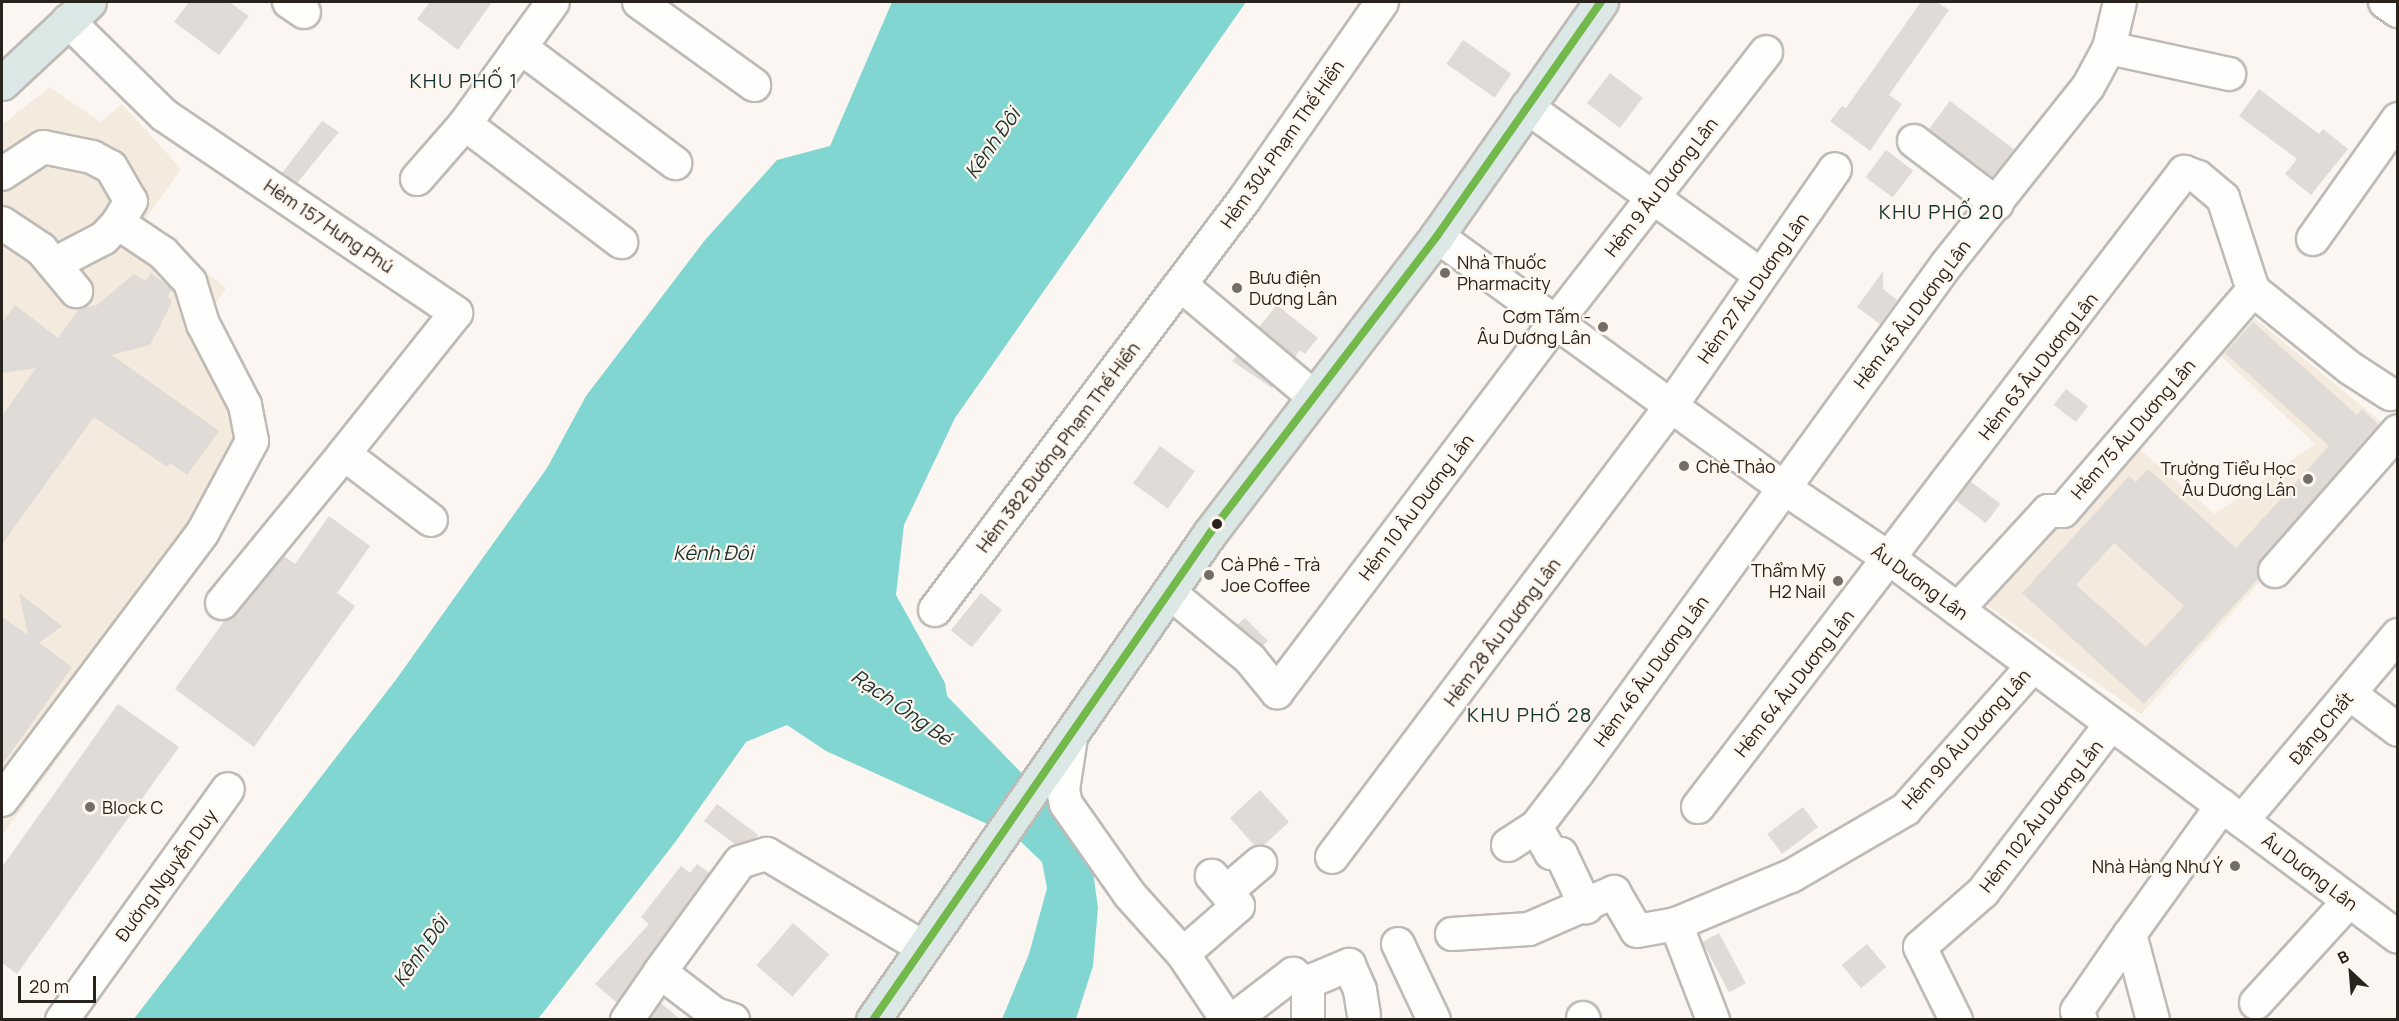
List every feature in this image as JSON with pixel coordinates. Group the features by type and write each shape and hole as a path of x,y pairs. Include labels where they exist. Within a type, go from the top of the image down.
{"main road":[{"path":"873,1020 1170,593 1314,397 1437,236 1601,2"},
{"path":"2,83 79,11"}],"street":[{"path":"417,179 465,124 553,2"},
{"path":"639,2 754,85"},
{"name":"Hẻm 304 Phạm Thế Hiển","path":"1181,285 1382,2"},
{"name":"Hẻm 45 Âu Dương Lân","path":"1784,488 1947,264 2088,87 2109,48 2121,2"},
{"path":"2385,2 2397,11"},
{"name":"Hẻm 157 Hưng Phú","path":"79,11 164,115 456,313 222,603"},
{"path":"520,47 675,163"},
{"path":"2109,48 2229,74"},
{"name":"Hẻm 9 Âu Dương Lân","path":"1556,322 1766,52"},
{"path":"1527,107 1761,275"},
{"path":"2313,239 2397,118"},
{"path":"465,124 621,242"},
{"path":"1914,141 1997,204"},
{"path":"2,174 43,147 92,157 111,167 131,201 118,223 104,238 56,263"},
{"name":"Hẻm 27 Âu Dương Lân","path":"1671,406 1835,169"},
{"name":"Hẻm 63 Âu Dương Lân","path":"1890,559 2184,172 2198,177 2223,198 2264,299"},
{"path":"2,223 56,263 76,291"},
{"path":"2,800 203,532 252,441 245,405 203,324 187,277 149,242 118,223"},
{"name":"Âu Dương Lân","path":"1437,236 1784,488 1890,559 2397,937"},
{"path":"1181,285 1314,397"},
{"name":"Hẻm 382 Đường Phạm Thế Hiển","path":"935,610 1181,285"},
{"path":"2264,299 2350,368 2394,380 2397,424"},
{"name":"Hẻm 75 Âu Dương Lân","path":"1958,609 2048,512 2063,510 2264,299"},
{"name":"Hẻm 10 Âu Dương Lân","path":"1170,593 1250,659 1277,692 1556,322"},
{"name":"Hẻm 28 Âu Dương Lân","path":"1332,857 1671,406"},
{"path":"2275,571 2397,431"},
{"path":"344,454 431,520"},
{"name":"Hẻm 46 Âu Dương Lân","path":"1508,845 1536,827 1784,488"},
{"name":"Hẻm 64 Âu Dương Lân","path":"1698,807 1890,559"},
{"name":"Đặng Chất","path":"2081,1020 2077,1011 2130,934 2232,813 2350,694 2397,635"},
{"name":"Hẻm 90 Âu Dương Lân","path":"1452,934 1529,929 1586,907 1614,892 1637,931 1677,924 1791,876 1906,809 2033,666"},
{"path":"2350,694 2397,730"},
{"name":"Hẻm 102 Âu Dương Lân","path":"1956,1020 1920,947 1983,892 2111,724"},
{"path":"1071,737 1063,790 1066,804 1130,895 1183,954 1227,1020"},
{"name":"Đường Nguyễn Duy","path":"62,1020 228,789"},
{"path":"1536,827 1551,853 1561,854 1586,907"},
{"path":"627,1020 740,862 767,854 924,948"},
{"path":"1183,954 1232,900 1260,863"},
{"path":"2256,1003 2349,901"},
{"path":"1677,924 1713,1020"},
{"path":"2130,934 2153,1020"},
{"path":"1398,944 1434,1020"},
{"path":"1306,983 1349,965 1360,990 1364,1015"},
{"path":"660,972 715,1014 733,1020"},
{"path":"1233,1020 1293,974 1306,983"},
{"path":"1306,983 1308,1020"}],"shaded area":[{"path":"50,87 100,122 122,104 181,169 143,223 226,288 207,317 264,407 265,451 124,670 2,835 2,125"},
{"name":"Trường Tiểu Học Âu Dương Lân","path":"2244,310 2394,432 2141,714 1978,599 2132,443 2215,514 2315,444 2212,348"}],"water":[{"name":"Kênh Đôi","path":"892,2 1246,2 955,418 904,525 896,595 945,683 947,696 1067,820 1092,864 1098,908 1093,966 1076,1019 1002,1019 1029,954 1047,888 1042,862 1016,837 826,751 787,725 746,742 676,841 538,1019 133,1020 395,681 547,468 586,396 705,240 777,160 830,146"}],"building":[{"path":"189,2 229,2 249,16 219,55 174,22"},
{"path":"430,2 492,2 458,50 417,19"},
{"path":"1921,2 1937,2 1949,10 1889,95 1902,104 1870,151 1830,121 1842,106 1846,108"},
{"path":"1463,40 1511,74 1495,98 1446,64"},
{"path":"1610,73 1643,98 1620,128 1587,103"},
{"path":"2259,89 2319,134 2323,129 2348,149 2311,195 2285,174 2297,159 2239,116"},
{"path":"1950,101 2015,150 1994,178 1929,129"},
{"path":"322,121 339,132 297,183 282,173"},
{"path":"1886,150 1913,170 1893,198 1866,177"},
{"path":"1883,271 1883,289 1897,300 1880,324 1857,307"},
{"path":"151,273 172,289 168,296 172,302 150,345 112,355 219,431 187,475 170,463 167,467 94,417 2,544 2,416 36,368 2,373 2,323 15,305 58,338 79,309 97,305 134,274 146,281"},
{"path":"1277,305 1318,338 1305,354 1300,350 1295,357 1259,327"},
{"path":"2253,322 2357,415 2362,409 2379,425 2261,559 2259,578 2144,704 2022,593 2129,476 2136,482 2148,469 2236,548 2329,446 2225,353","holes":["2114,543 2184,606 2146,647 2076,585"]},
{"path":"1237,355 1273,386 1272,388 1232,361"},
{"path":"2066,389 2088,406 2076,422 2054,405"},
{"path":"1160,446 1195,471 1168,508 1133,483"},
{"path":"1970,481 2000,504 1986,523 1956,500"},
{"path":"329,516 370,546 337,593 355,606 254,747 175,689 225,620 236,614 284,556 295,564"},
{"path":"19,593 62,626 39,643 72,667 2,765 2,617 28,635"},
{"path":"981,593 1002,610 972,647 951,630"},
{"path":"1245,618 1268,641 1262,646 1237,625"},
{"name":"Block C","path":"118,704 179,747 17,974 2,963 2,867"},
{"path":"1260,790 1289,822 1263,846 1255,846 1230,818"},
{"path":"717,804 758,835 755,839 736,845 704,821"},
{"path":"1803,807 1818,827 1782,854 1767,834"},
{"path":"697,864 710,873 617,1003 595,984 649,924 641,917 681,866 690,873"},
{"path":"793,923 829,954 792,997 756,965"},
{"path":"1719,933 1746,983 1729,992 1702,942"},
{"path":"1867,944 1886,967 1861,988 1842,965"},
{"path":"661,1003 681,1020 649,1020"}],"transit line":[{"path":"873,1020 1210,533 1437,236 1601,2"}],"place":[{"name":"Nhà Thuốc Pharmacity","path":"1445,273"},
{"name":"Bưu điện Dương Lân","path":"1237,288"},
{"name":"Cơm Tấm - Âu Dương Lân","path":"1603,327"},
{"name":"Chè Thảo","path":"1684,466"},
{"name":"Trường Tiểu Học Âu Dương Lân","path":"2308,479"},
{"name":"Cà Phê - Trà Joe Coffee","path":"1209,575"},
{"name":"Thẩm Mỹ H2 Nail","path":"1838,581"},
{"name":"Block C","path":"90,807"},
{"name":"Nhà Hàng Như Ý","path":"2235,866"}],"district":[{"name":"KHU PHỐ 1","path":"464,80"},
{"name":"KHU PHỐ 20","path":"1942,211"},
{"name":"KHU PHỐ 28","path":"1530,714"}],"water label":[{"name":"Rạch Ông Bé","path":"902,707"}]}
